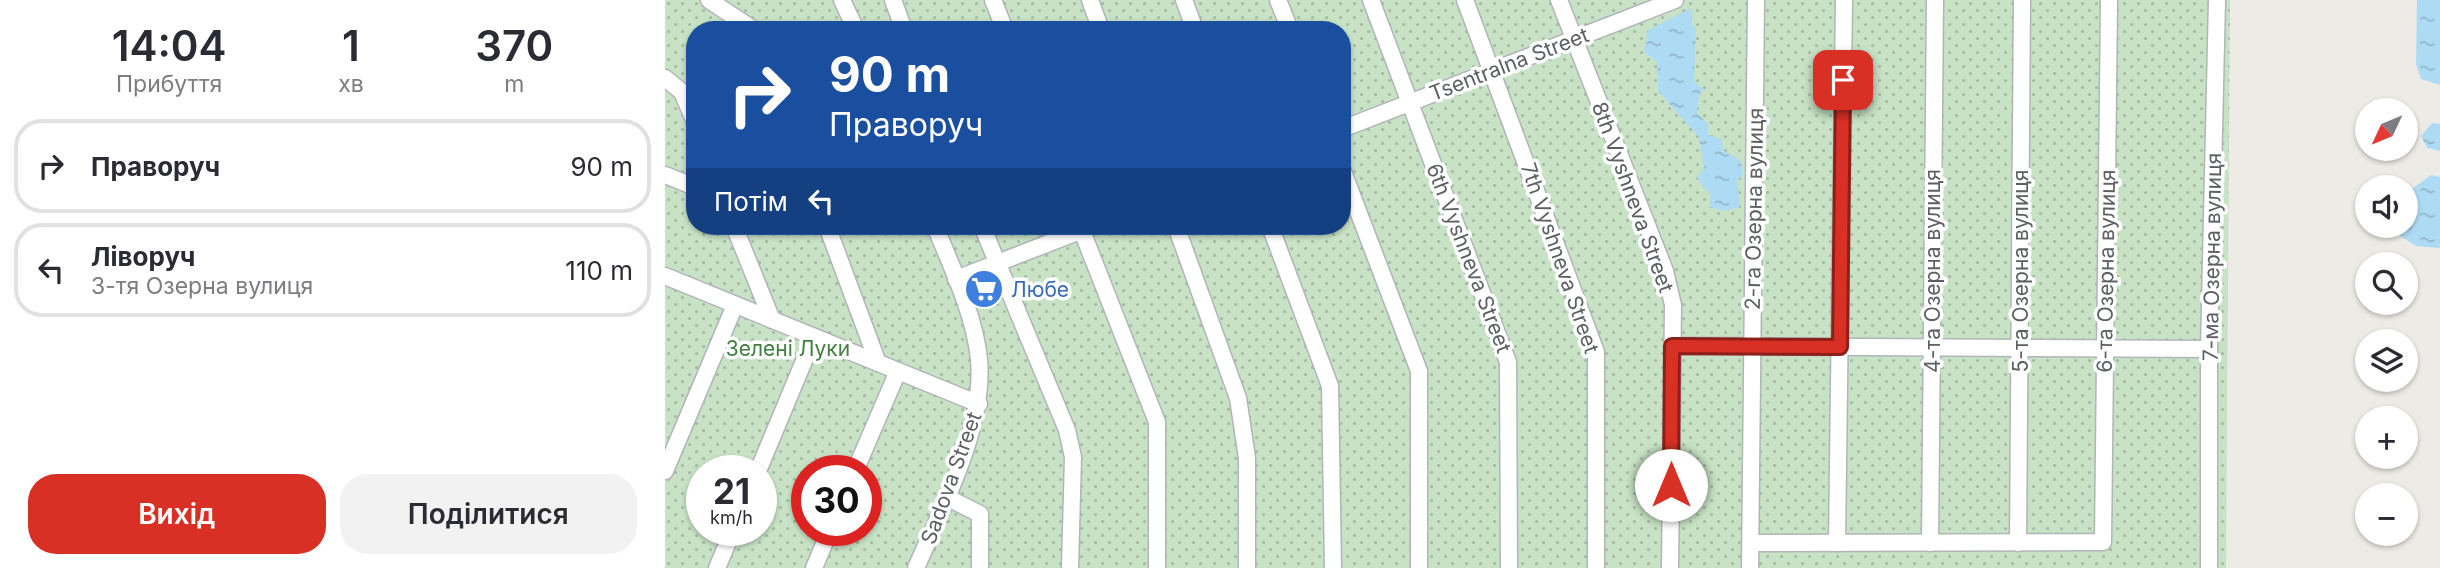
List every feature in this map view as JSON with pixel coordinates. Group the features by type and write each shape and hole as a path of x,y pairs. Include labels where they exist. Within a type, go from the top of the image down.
{"street":[{"path":"709,0 740,21"},
{"path":"842,0 852,21"},
{"path":"893,0 901,21"},
{"path":"993,0 1001,21"},
{"path":"1090,0 1098,21"},
{"path":"1184,0 1192,21"},
{"path":"1278,0 1286,21"},
{"name":"6th Vyshneva Street","path":"1371,0 1508,362 1509,568"},
{"name":"7th Vyshneva Street","path":"1465,0 1596,352 1596,568"},
{"name":"8th Vyshneva Street","path":"1559,0 1665,271 1672,305 1670,568"},
{"name":"Tsentralna Street","path":"1351,125 1574,39 1657,3 1675,0"},
{"name":"2-га Озерна вулиця","path":"1750,568 1756,0"},
{"path":"1837,543 1844,0"},
{"name":"4-та Озерна вулиця","path":"1930,543 1935,0"},
{"name":"5-та Озерна вулиця","path":"2018,543 2022,0"},
{"name":"6-та Озерна вулиця","path":"2018,543 2103,542 2109,0"},
{"name":"7-ма Озерна вулиця","path":"2209,568 2209,349 2217,0"},
{"path":"665,78 682,92 686,101"},
{"path":"665,175 686,183"},
{"path":"1351,193 1419,371 1419,568"},
{"path":"738,235 772,320"},
{"path":"830,235 878,363"},
{"name":"Sadova Street","path":"916,568 946,497 979,404 979,358 956,279 939,235"},
{"path":"986,235 1067,430 1073,457 1070,568"},
{"path":"956,279 1065,235"},
{"path":"1088,235 1157,422 1157,568"},
{"path":"1179,235 1238,398 1247,458 1247,568"},
{"path":"1272,235 1330,386 1333,568"},
{"path":"665,276 979,404"},
{"path":"665,471 735,305"},
{"path":"765,455 814,337"},
{"path":"1672,346 2209,349"},
{"path":"862,455 898,371"},
{"path":"946,497 980,514 979,568"},
{"path":"1751,543 2018,543"},
{"path":"717,568 726,546"},
{"path":"814,568 823,546"}],"green space":[{"name":"Зелені Луки","path":"665,0 2230,0 2226,568 665,568"}],"water":[{"path":"2417,0 2440,0 2440,85 2421,79 2416,64"},
{"path":"1691,8 1692,25 1696,28 1694,82 1704,89 1699,95 1697,113 1708,124 1708,135 1721,139 1723,150 1741,161 1743,174 1737,181 1740,207 1724,211 1710,207 1710,194 1697,178 1704,168 1699,137 1658,91 1657,62 1644,52 1648,30"},
{"path":"2432,123 2440,124 2440,151 2427,148 2421,136"},
{"path":"2431,175 2440,177 2440,248 2416,246 2403,238 2418,238 2418,184"}],"place":[{"name":"Любе","path":"984,289"}],"route":[{"path":"1671,485 1672,346 1840,347 1843,80"}]}
